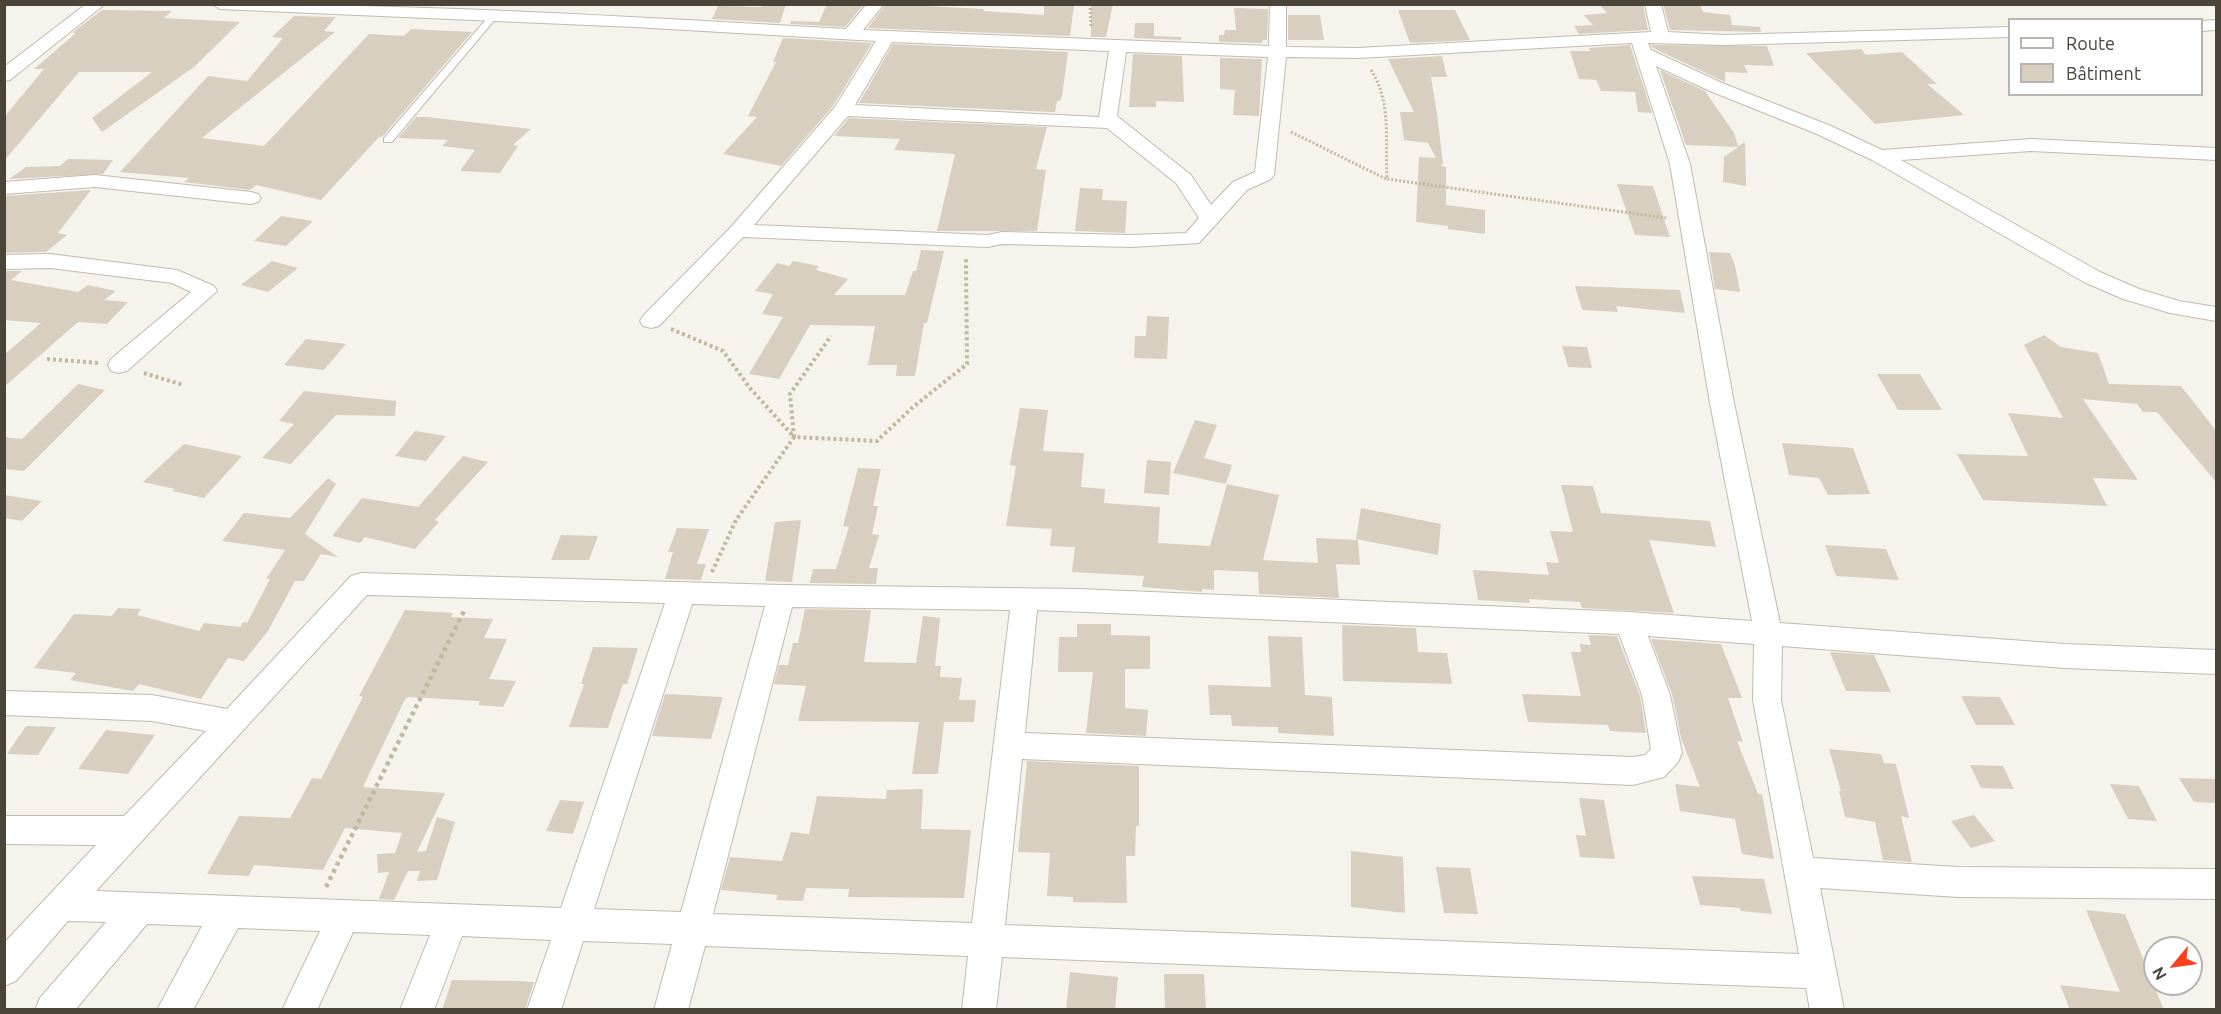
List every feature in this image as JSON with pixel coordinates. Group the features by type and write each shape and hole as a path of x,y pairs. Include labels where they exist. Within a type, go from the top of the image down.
{"street":[{"path":"4,76 97,4"},
{"path":"220,4 887,37 1279,52 1359,53 2008,32"},
{"path":"851,34 876,4"},
{"path":"738,231 966,240 1192,239 1240,186 1264,175 1268,121 1279,52 1278,4"},
{"path":"1646,43 1660,33 1653,4"},
{"path":"651,321 738,231 843,110 887,37"},
{"path":"1646,43 1716,87 1824,130 1880,156 2092,278 2140,297 2178,308 2217,314"},
{"path":"1646,43 1680,165 1722,403 1768,634 1767,700 1827,1010"},
{"path":"1118,47 1108,116 1112,123 1184,179 1209,219"},
{"path":"843,110 1112,123"},
{"path":"1880,156 2031,145 2217,154"},
{"path":"4,188 95,182 251,198"},
{"path":"4,262 50,261 177,277 206,291 119,365"},
{"path":"4,969 60,905 361,584 693,594 1025,600 1629,623 2065,656 2217,662"},
{"path":"544,1010 571,925 693,594"},
{"path":"671,1010 781,596"},
{"path":"979,1010 1025,600"},
{"path":"1010,745 1609,770 1643,769 1653,767 1667,753 1656,695 1629,623"},
{"path":"4,703 152,708 233,723"},
{"path":"4,830 130,831"},
{"path":"1801,872 1958,882 2217,884"},
{"path":"60,905 1820,972"},
{"path":"52,1010 140,908"},
{"path":"174,1010 229,911"},
{"path":"299,1010 328,916"},
{"path":"417,1010 452,920"}],"lane":[{"path":"387,140 493,17"}],"path":[{"path":"1359,53 1379,79 1384,93 1387,179"},
{"path":"1268,121 1387,179 1423,186 1593,206 1690,222"},
{"path":"651,321 723,351 749,387 794,436 877,441 913,407 967,364 966,240"},
{"path":"693,594 758,485 794,436 790,394 831,336"},
{"path":"328,916 476,587"}],"building":[{"path":"763,4 786,4 780,23 712,19 718,6 762,7"},
{"path":"827,4 864,4 845,27 790,24 791,21 819,22"},
{"path":"886,4 984,9 983,11 1044,15 1044,4 1074,4 1070,36 868,28"},
{"path":"1091,4 1113,4 1106,37 1091,37"},
{"path":"1599,4 1643,4 1648,30 1579,34 1574,26 1593,25 1584,15 1607,13"},
{"path":"1663,4 1700,5 1703,12 1730,15 1732,25 1760,27 1761,32 1670,30"},
{"path":"1234,8 1268,9 1267,40 1263,40 1262,43 1219,42 1219,35 1224,35 1225,30 1236,30"},
{"path":"102,10 172,11 164,18 240,22 194,67 102,132 92,118 152,72 79,72 4,161 4,117 44,69 34,69 76,33 72,33"},
{"path":"1398,10 1455,10 1470,40 1410,43"},
{"path":"1288,15 1320,15 1324,40 1288,40"},
{"path":"294,16 336,17 324,31 335,32 202,138 264,146 369,34 404,36 411,29 472,32 382,137 379,137 321,200 256,185 250,190 184,182 189,178 120,172 208,76 247,81 283,38 272,37"},
{"path":"1135,23 1154,23 1154,36 1181,37 1181,40 1134,38"},
{"path":"783,38 872,43 833,106 781,166 723,154 757,117 748,116 776,62 773,62"},
{"path":"893,44 1068,52 1062,96 1060,101 1057,101 1055,112 859,103"},
{"path":"1630,45 1652,113 1638,112 1635,92 1601,91 1596,80 1579,79 1570,51 1591,51 1588,48"},
{"path":"1651,45 1767,46 1774,66 1744,65 1748,73 1725,72 1725,82"},
{"path":"1861,49 1866,55 1902,52 1937,84 1927,84 1964,115 1875,124 1806,53"},
{"path":"1133,54 1182,56 1184,102 1156,101 1156,107 1129,107"},
{"path":"1442,56 1447,77 1431,77 1443,163 1441,166 1446,167 1446,205 1485,210 1485,234 1416,222 1419,157 1436,158 1428,143 1404,140 1400,112 1414,112 1388,59"},
{"path":"1220,58 1262,59 1259,116 1233,115 1235,90 1220,89"},
{"path":"1660,70 1705,91 1734,133 1738,146 1745,142 1746,186 1723,182 1724,157 1738,147 1686,145"},
{"path":"416,117 531,129 513,145 518,146 500,173 460,171 475,150 442,146 448,140 398,138"},
{"path":"849,118 1047,127 1036,169 1046,170 1037,231 937,231 955,154 894,150 900,139 834,136"},
{"path":"68,159 113,160 103,174 9,179 26,167 60,166"},
{"path":"1617,184 1653,186 1670,237 1635,235"},
{"path":"1080,188 1103,189 1102,200 1127,201 1125,233 1075,231"},
{"path":"91,190 58,233 67,235 46,252 4,253 4,196"},
{"path":"281,216 313,221 286,246 254,241"},
{"path":"921,250 944,251 927,323 924,323 915,376 896,376 897,365 868,365 875,326 810,325 779,379 749,374 783,317 762,314 773,294 755,291 777,263 789,266 793,261 819,266 816,270 848,279 834,295 905,295 913,271 916,271"},
{"path":"1709,252 1730,253 1735,265 1740,292 1715,289"},
{"path":"272,261 298,268 268,292 241,285"},
{"path":"4,271 22,271 11,280 78,292 88,285 116,291 104,300 128,302 107,324 78,322 4,387 4,355 41,323 4,320"},
{"path":"1575,286 1680,290 1685,313 1616,306 1618,312 1582,310"},
{"path":"1147,316 1169,317 1167,359 1134,358 1135,336 1146,336"},
{"path":"2044,335 2061,347 2098,353 2109,384 2181,386 2217,432 2217,483 2157,412 2143,412 2137,404 2083,399 2138,480 2093,478 2107,506 1983,500 1957,454 2028,456 2008,413 2063,418 2024,345"},
{"path":"306,339 346,344 324,370 284,365"},
{"path":"1562,346 1587,347 1592,368 1568,367"},
{"path":"1877,374 1920,374 1942,410 1898,410"},
{"path":"78,384 105,390 24,471 4,469 4,437 22,439"},
{"path":"304,391 396,401 395,416 336,415 291,464 262,458 294,424 279,421"},
{"path":"1020,408 1048,410 1043,451 1084,453 1081,487 1105,489 1104,503 1160,507 1158,543 1210,546 1227,484 1279,495 1263,560 1318,563 1316,538 1358,540 1360,565 1336,564 1339,598 1259,594 1258,572 1214,570 1214,590 1202,589 1202,592 1142,587 1144,576 1072,572 1075,547 1050,546 1052,529 1006,526 1016,466 1010,465"},
{"path":"1195,420 1217,425 1204,458 1232,465 1226,484 1173,473"},
{"path":"415,431 446,436 426,461 395,456"},
{"path":"1782,443 1853,448 1870,494 1828,495 1819,478 1789,475"},
{"path":"184,444 242,456 204,498 143,482"},
{"path":"463,456 488,462 435,520 439,522 415,549 365,537 360,543 332,536 362,498 418,507"},
{"path":"1147,460 1171,462 1169,495 1144,493"},
{"path":"858,468 881,469 873,506 878,506 872,534 879,535 869,568 878,568 876,584 810,583 813,569 836,569 849,527 843,526"},
{"path":"328,478 336,484 305,534 338,557 321,554 304,581 295,581 268,631 244,661 228,658 201,699 139,684 133,691 70,680 76,673 34,668 74,614 112,616 118,608 141,609 137,615 199,631 204,623 240,627 243,622 247,623 270,579 266,579 285,550 222,541 244,513 290,518"},
{"path":"1561,485 1593,486 1601,513 1710,521 1716,547 1649,540 1674,613 1582,608 1580,602 1529,599 1530,603 1478,600 1473,570 1549,575 1546,562 1559,563 1550,531 1573,532"},
{"path":"4,495 42,501 22,521 4,518"},
{"path":"1361,508 1441,524 1438,555 1356,539"},
{"path":"801,520 792,582 765,581 775,522"},
{"path":"677,528 709,529 697,564 706,564 701,580 665,579 673,552 668,552"},
{"path":"561,535 598,536 589,560 551,560"},
{"path":"1825,545 1886,549 1899,580 1836,576"},
{"path":"805,609 871,610 864,662 916,663 923,616 940,618 935,666 941,666 940,677 962,678 959,700 976,700 974,722 944,722 938,774 912,774 919,722 798,721 806,686 774,684 779,665 788,665 793,643 798,643"},
{"path":"405,610 453,613 451,617 493,619 484,638 507,639 489,679 516,681 503,707 478,705 480,701 408,697 405,699 363,787 445,793 417,852 426,851 437,817 455,822 437,880 417,881 420,871 408,871 394,900 379,899 389,872 378,873 377,854 395,853 402,833 345,828 323,870 254,865 249,876 207,874 239,816 290,818 312,778 321,779 363,697 359,696"},
{"path":"1077,624 1111,624 1111,635 1150,636 1150,669 1125,669 1125,708 1148,710 1146,736 1086,733 1093,672 1058,672 1059,637 1077,637"},
{"path":"1342,625 1416,628 1418,652 1447,653 1452,684 1343,681"},
{"path":"1588,635 1617,636 1640,696 1646,733 1610,731 1608,725 1528,722 1522,694 1581,696 1571,652 1581,652 1580,644 1591,645"},
{"path":"1268,636 1302,637 1305,695 1332,697 1334,736 1278,733 1278,727 1232,726 1231,715 1210,715 1208,685 1271,687"},
{"path":"1651,639 1721,644 1742,698 1728,698 1743,742 1737,741 1758,794 1762,794 1774,859 1742,854 1735,819 1680,811 1675,784 1700,787 1681,738 1672,694"},
{"path":"593,647 638,648 627,684 623,684 608,728 569,727 584,684 581,684"},
{"path":"1830,652 1874,655 1891,692 1846,691"},
{"path":"665,694 723,697 711,739 652,736"},
{"path":"1961,696 2000,697 2015,725 1976,725"},
{"path":"26,726 56,727 38,755 7,754"},
{"path":"106,730 155,735 128,774 78,769"},
{"path":"1829,749 1881,754 1884,763 1896,764 1909,818 1901,816 1912,862 1883,860 1875,822 1845,817 1839,791 1841,791"},
{"path":"1027,761 1139,766 1139,826 1136,826 1135,856 1126,856 1127,903 1073,902 1073,897 1047,896 1050,853 1018,852"},
{"path":"1970,765 2003,766 2014,789 1981,788"},
{"path":"2179,778 2217,779 2217,803 2194,802"},
{"path":"2110,784 2139,786 2157,821 2128,819"},
{"path":"923,789 921,829 971,830 964,898 848,897 849,889 806,888 803,901 776,900 778,895 721,890 730,857 782,861 791,832 809,834 817,796 886,799 887,790"},
{"path":"1579,798 1604,800 1615,859 1580,857 1576,835 1586,836"},
{"path":"560,800 584,802 573,834 546,831"},
{"path":"1974,815 1995,841 1971,848 1951,821"},
{"path":"1351,851 1403,857 1405,913 1351,907"},
{"path":"1436,867 1470,868 1478,914 1444,913"},
{"path":"1692,876 1764,879 1772,914 1741,911 1740,908 1700,905"},
{"path":"2086,910 2125,914 2143,958 2143,996 2158,996 2164,1010 2070,1010 2060,985 2120,992"},
{"path":"1070,972 1118,977 1115,1010 1066,1010"},
{"path":"1164,974 1204,974 1206,1010 1165,1010"},
{"path":"452,980 534,982 525,1010 442,1010"}]}
